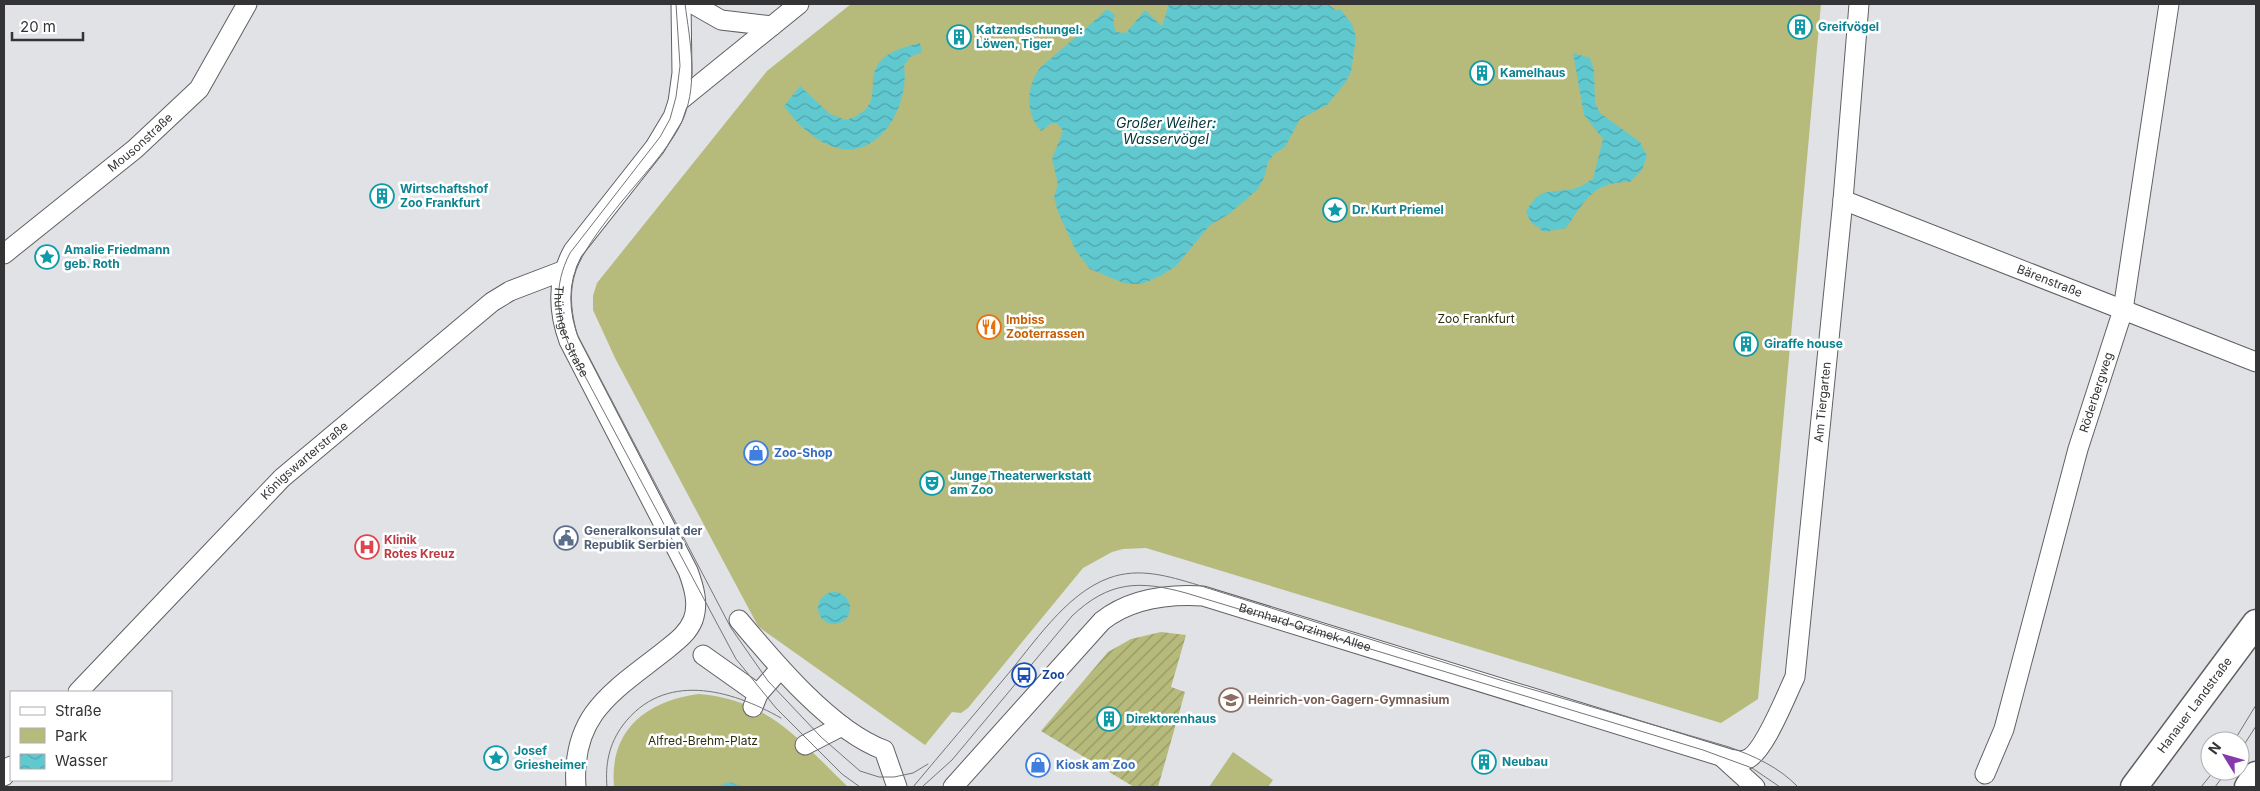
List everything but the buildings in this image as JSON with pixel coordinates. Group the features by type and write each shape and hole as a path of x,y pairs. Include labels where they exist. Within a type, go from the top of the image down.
{"main road":[{"name":"Hanauer Landstraße","path":"2134,787 2256,623"},
{"path":"2248,787 2256,775"}],"street":[{"name":"Mousonstraße","path":"4,254 135,149 199,89 247,4"},
{"path":"678,102 683,64 681,4"},
{"path":"693,4 720,20 772,26"},
{"name":"Thüringer Straße","path":"576,787 575,765 580,741 598,707 607,696 674,644 688,629 696,609 691,578 679,550 569,341 561,308 564,270 573,251 584,235 663,136 678,102 799,4"},
{"name":"Am Tiergarten","path":"1722,756 1744,761 1753,756 1772,726 1795,676 1843,200 1859,4"},
{"name":"Röderbergweg","path":"1985,774 2004,729 2078,449 2123,310 2168,4"},
{"name":"Bärenstraße","path":"1843,200 2256,362"},
{"name":"Königswarterstraße","path":"79,691 282,478 492,302 510,291 564,270"},
{"name":"Bernhard-Grzimek-Allee","path":"953,787 1012,723 1078,646 1107,617 1122,609 1155,598 1182,595 1203,596 1722,756"},
{"path":"739,620 780,669 842,726 864,743 884,750 897,787"},
{"path":"703,655 756,701 780,669"},
{"path":"805,746 842,726"},
{"path":"1722,756 1755,787"}],"green space":[{"name":"Zoo Frankfurt","path":"851,4 1821,4 1758,699 1721,723 1146,548 1123,549 1112,552 1083,568 968,708 961,713 952,712 925,745 763,630 758,626 616,360 593,310 593,296 597,283 767,71"},
{"path":"1161,632 1186,635 1171,687 1185,692 1158,787 1134,787 1041,731 1108,652 1131,639"},
{"name":"Alfred-Brehm-Platz","path":"699,694 724,698 765,714 798,739 848,787 614,787 614,767 618,749 625,734 635,722 647,711 663,703"},
{"path":"1233,752 1273,780 1268,787 1209,787"}],"water":[{"name":"Großer Weiher: Wasservögel","path":"1169,4 1327,4 1337,11 1340,9 1352,24 1356,37 1351,72 1345,83 1327,105 1300,119 1285,147 1274,154 1268,162 1264,178 1257,190 1229,214 1210,225 1176,266 1142,284 1126,284 1090,269 1076,251 1058,212 1054,197 1058,184 1052,159 1063,131 1057,123 1052,123 1041,131 1032,116 1029,99 1030,91 1032,82 1041,67 1107,9 1115,15 1113,23 1116,32 1126,33 1145,10 1162,26"},
{"path":"920,43 922,52 910,57 904,66 905,82 896,114 887,128 876,139 863,147 848,149 824,143 804,129 784,106 800,86 830,114 846,120 855,116 868,107 874,74 881,61 892,52"},
{"path":"1573,53 1590,58 1594,70 1595,103 1600,113 1640,142 1647,156 1642,170 1630,182 1607,185 1598,189 1585,201 1566,228 1544,232 1531,222 1526,212 1532,203 1543,193 1579,187 1593,179 1603,139 1584,115"},
{"path":"834,592 840,593 845,597 849,602 849,614 845,619 840,623 834,624 828,623 823,619 819,614 818,608 819,602 823,597 828,593"},
{"path":"729,782 745,787 716,787"}],"tram line":[{"path":"676,4 680,66 676,97 670,119 660,137 570,253 561,277 559,289 558,301 562,325 571,350 736,659 776,708 842,774 860,787"},
{"path":"685,4 691,47 692,75 691,89 684,117 667,146 597,233 579,264 572,284 571,298 577,334 731,628 768,681 821,737 860,771 879,777 894,777 913,773 928,764"},
{"path":"913,787 1064,608 1093,586 1109,578 1131,573 1154,574 1187,582 1500,680 1729,747 1766,763 1798,787"},
{"path":"922,787 952,760 1072,616 1099,596 1125,586 1139,585 1154,586 1186,593 1703,750 1752,768 1780,787"},
{"path":"607,787 609,754 614,739 623,725 639,708 658,697 678,691 698,690 719,693 741,699 781,718"},
{"path":"2240,731 2256,705"},
{"path":"2250,735 2256,726"},
{"path":"2201,787 2206,781"},
{"path":"2215,787 2220,781"}],"place":[{"name":"Greifvögel","path":"1800,27"},
{"name":"Katzendschungel: Löwen, Tiger","path":"959,37"},
{"name":"Kamelhaus","path":"1482,73"},
{"name":"Wirtschaftshof Zoo Frankfurt","path":"382,196"},
{"name":"Dr. Kurt Priemel","path":"1335,210"},
{"name":"Amalie Friedmann geb. Roth","path":"47,257"},
{"name":"Imbiss Zooterrassen","path":"989,327"},
{"name":"Giraffe house","path":"1746,344"},
{"name":"Zoo-Shop","path":"756,453"},
{"name":"Junge Theaterwerkstatt am Zoo","path":"932,483"},
{"name":"Generalkonsulat der Republik Serbien","path":"566,538"},
{"name":"Klinik Rotes Kreuz","path":"367,547"},
{"name":"Zoo","path":"1024,675"},
{"name":"Heinrich-von-Gagern-Gymnasium","path":"1231,700"},
{"name":"Direktorenhaus","path":"1109,719"},
{"name":"Josef Griesheimer","path":"496,758"},
{"name":"Neubau","path":"1484,762"},
{"name":"Kiosk am Zoo","path":"1038,765"}]}
